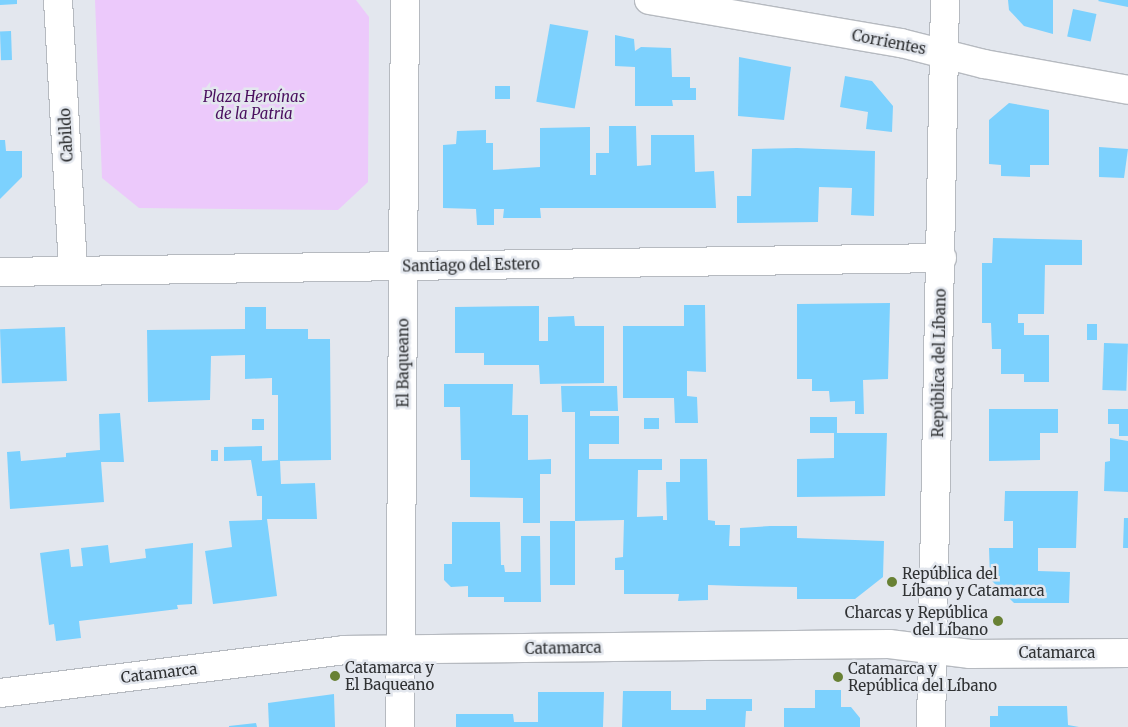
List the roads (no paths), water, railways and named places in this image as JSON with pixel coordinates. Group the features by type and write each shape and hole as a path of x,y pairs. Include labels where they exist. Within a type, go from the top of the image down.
{"street":[{"name":"Cabildo","path":"58,0 73,271"},
{"name":"El Baqueano","path":"400,727 405,0"},
{"name":"Corrientes","path":"649,0 901,43 946,54 1128,90"},
{"name":"República del Líbano","path":"931,727 946,54 945,0"},
{"name":"Santiago del Estero","path":"0,272 942,258"},
{"name":"Catamarca","path":"0,693 332,651 889,644 970,654 1128,653"}],"place":[{"name":"República del Líbano y Catamarca","path":"892,582"},
{"name":"Charcas y República del Líbano","path":"998,621"},
{"name":"Catamarca y El Baqueano","path":"335,676"},
{"name":"Catamarca y República del Líbano","path":"838,677"}],"park label":[{"name":"Plaza Heroínas de la Patria","path":"254,104"}]}
